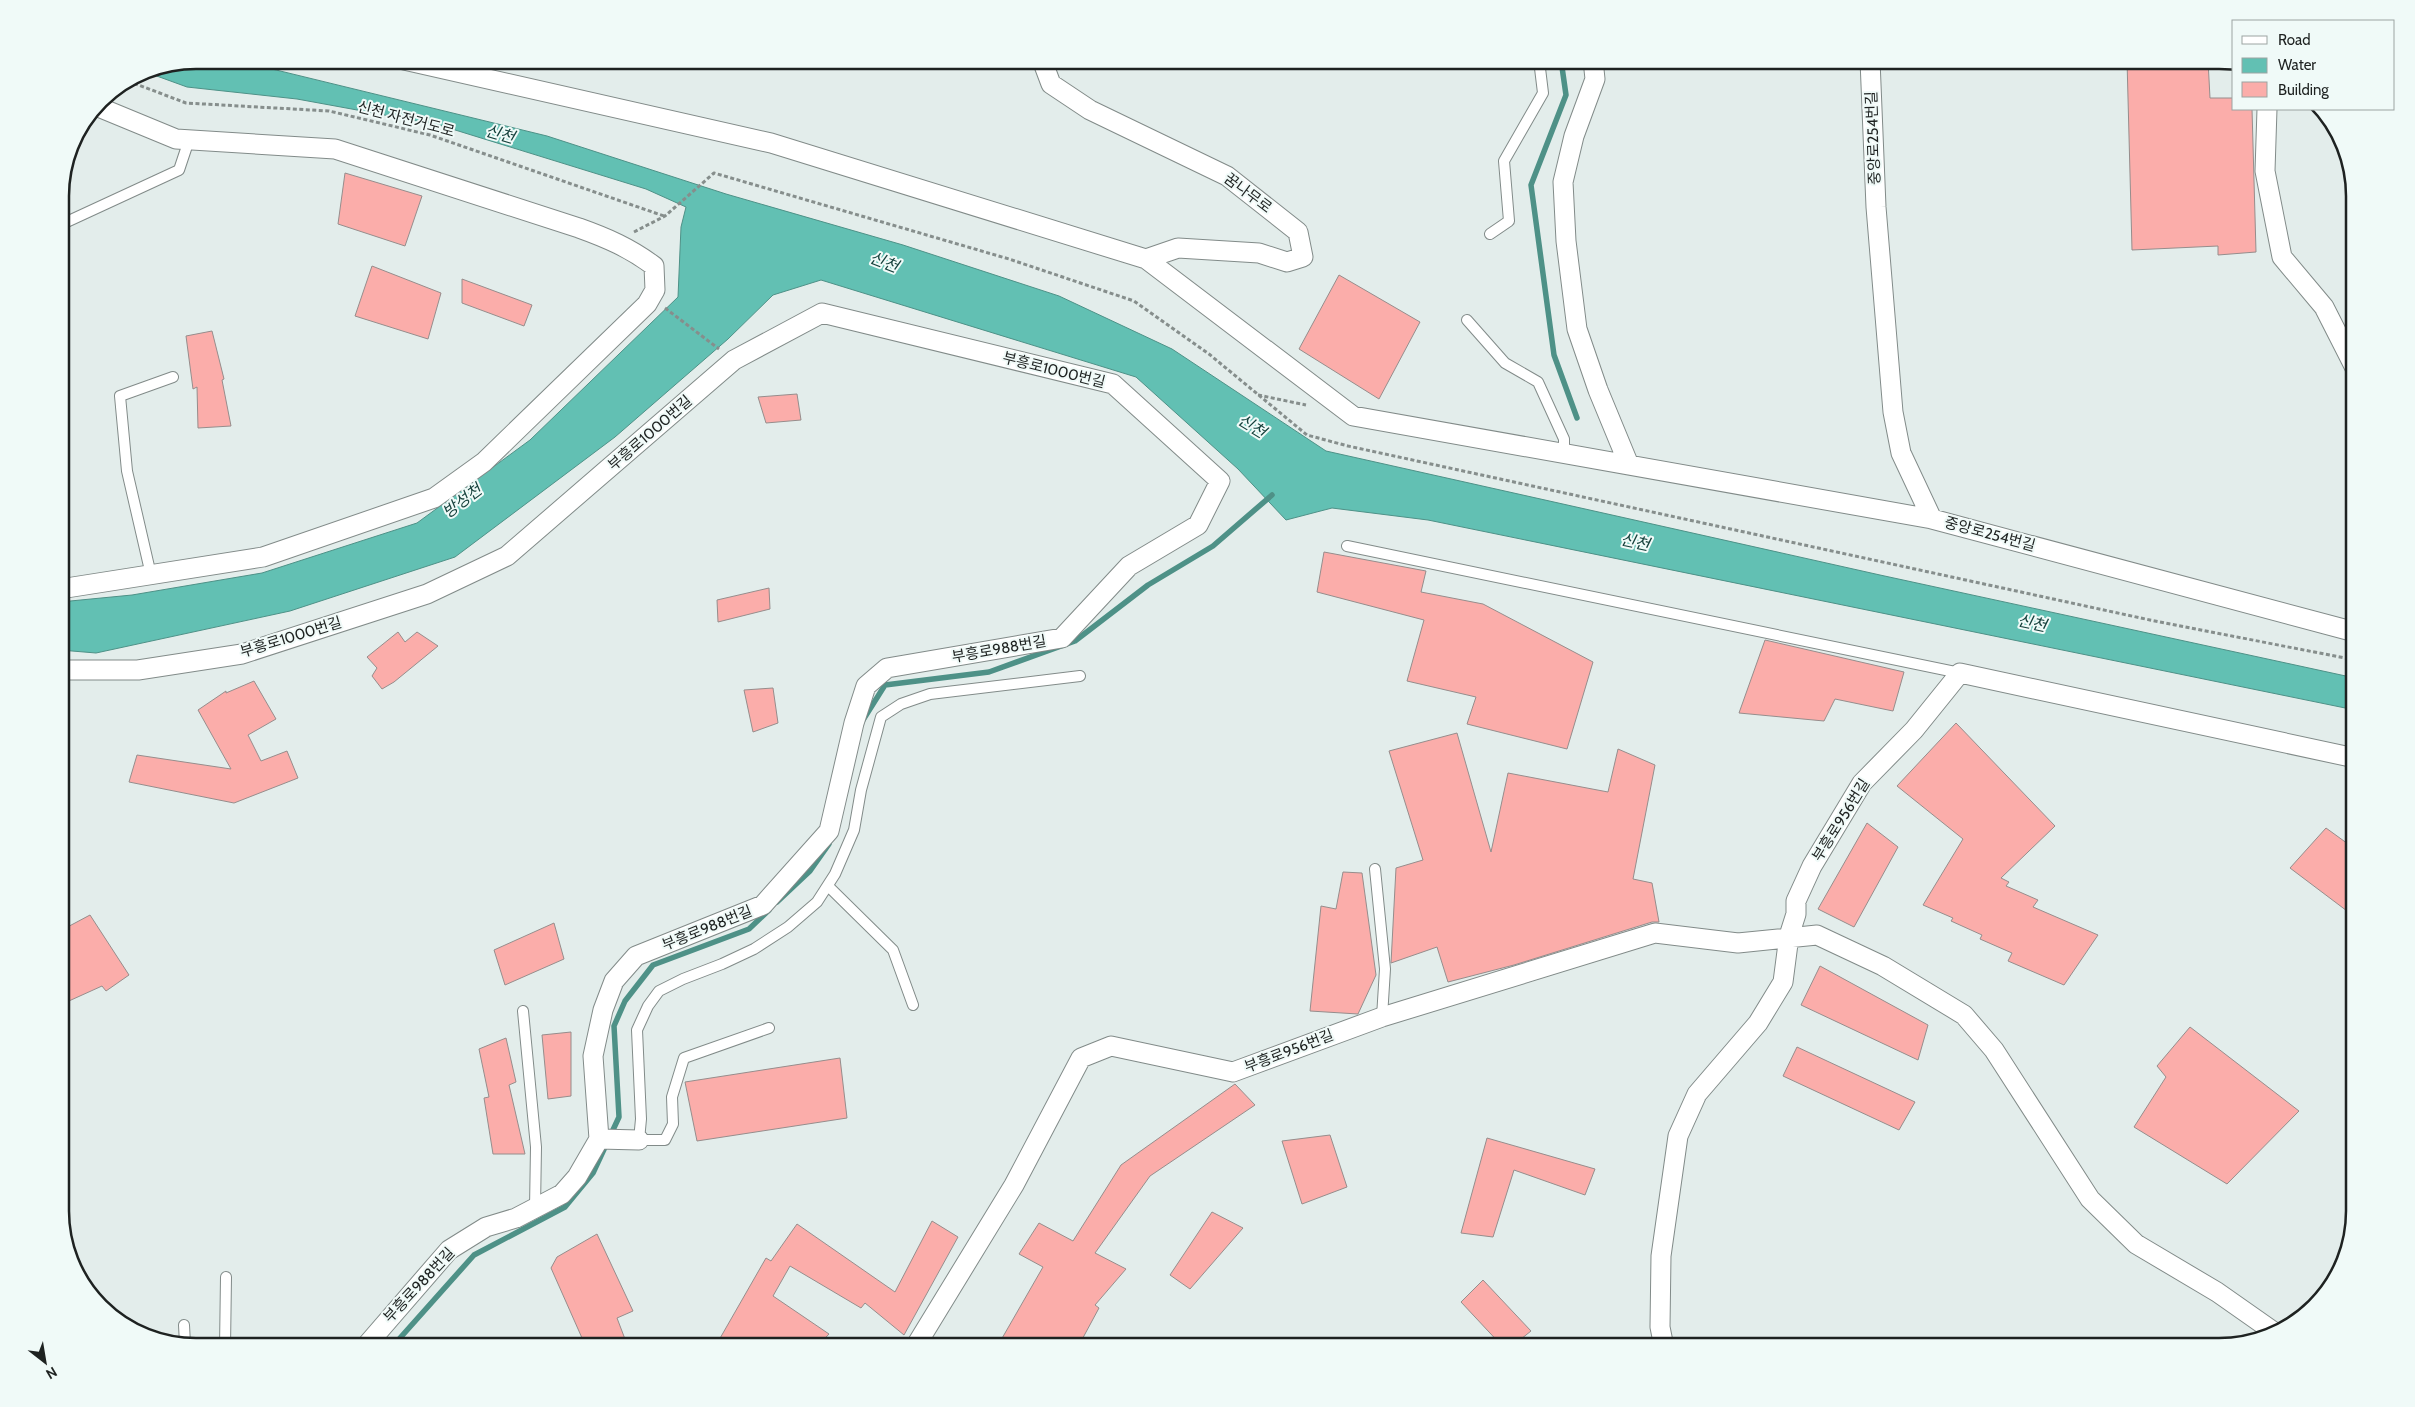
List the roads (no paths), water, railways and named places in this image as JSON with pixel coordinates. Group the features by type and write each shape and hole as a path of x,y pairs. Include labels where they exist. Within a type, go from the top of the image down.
{"street":[{"path":"444,69 771,143 1146,259 1353,416 1932,519"},
{"name":"꿈나무로","path":"1045,69 1051,84 1090,110 1227,176 1298,232 1304,257 1287,262 1259,253 1178,248 1146,259"},
{"path":"1594,69 1595,79 1574,136 1563,182 1566,241 1577,329 1598,390 1629,465"},
{"name":"중앙로254번길","path":"1870,69 1876,207 1893,412 1901,453 1932,519 2346,630"},
{"path":"69,588 263,557 434,498 484,462 647,304 655,290 654,266 616,241 335,149 176,139 103,109"},
{"path":"2267,110 2265,171 2282,258 2324,307 2346,350"},
{"name":"부흥로1000번길","path":"69,670 138,670 242,654 427,594 506,556 734,360 822,313 1113,384 1220,480"},
{"name":"부흥로988번길","path":"373,1338 449,1250 486,1227 516,1218 562,1194 577,1177 599,1139 593,1056 603,1010 614,981 636,956 763,905 829,831 854,723 866,686 888,668 1062,638 1129,566 1198,525 1220,480"},
{"path":"1960,673 2346,756"},
{"name":"부흥로956번길","path":"1662,1338 1660,1327 1661,1256 1678,1136 1696,1094 1758,1023 1783,982 1789,936 1796,914 1796,901 1808,874 1862,783 1914,730 1960,673"},
{"name":"부흥로956번길","path":"920,1338 1014,1185 1081,1058 1111,1046 1233,1072 1382,1017 1655,932 1738,943 1789,936"},
{"path":"1789,936 1817,935 1884,966 1964,1015 1994,1050 2090,1199 2136,1244 2218,1292 2269,1328"},
{"path":"599,1139 639,1140"}],"lane":[{"path":"1490,234 1509,221 1504,161 1543,93 1540,69"},
{"path":"69,221 179,170 189,140"},
{"path":"1467,320 1505,363 1538,382 1564,439 1564,453"},
{"path":"152,575 127,470 120,396 173,377"},
{"path":"1347,546 1960,673"},
{"path":"769,1028 684,1058 672,1097 673,1124 665,1140 639,1140 641,1119 637,1030 648,1006 659,991 754,949 788,926 817,902 836,874 854,830 861,790 881,716 901,704 930,694 1080,676"},
{"path":"1374,869 1385,969 1382,1017"},
{"path":"828,886 893,950 913,1005"},
{"path":"523,1011 536,1147 535,1208"},
{"path":"225,1338 226,1277"},
{"path":"184,1325 185,1337"}],"water":[{"path":"187,69 272,69 547,136 726,194 903,245 1059,296 1172,349 1326,451 1880,575 2346,676 2346,708 1428,520 1332,508 1286,520 1238,469 1136,377 821,280 773,295 728,339 615,437 455,557 290,611 96,653 69,651 69,601 132,595 262,573 417,523 530,440 678,297 681,227 686,207 646,189 439,125 297,99 187,87 155,75"}],"waterway":[{"path":"1562,69 1566,95 1531,185 1554,355 1577,418"},
{"path":"863,720 885,685 989,672 1075,641 1148,585 1213,546 1272,495"},
{"path":"777,902 810,871 829,844"},
{"path":"400,1338 474,1255 565,1207 593,1173 619,1117 614,1026 625,1001 653,965 749,929 769,910"}],"water label":[{"name":"신천","path":"500,134"},
{"name":"신천","path":"884,262"},
{"name":"신천","path":"1252,426"},
{"name":"방성천","path":"462,501"},
{"name":"신천","path":"1635,542"},
{"name":"신천","path":"2032,623"}]}
